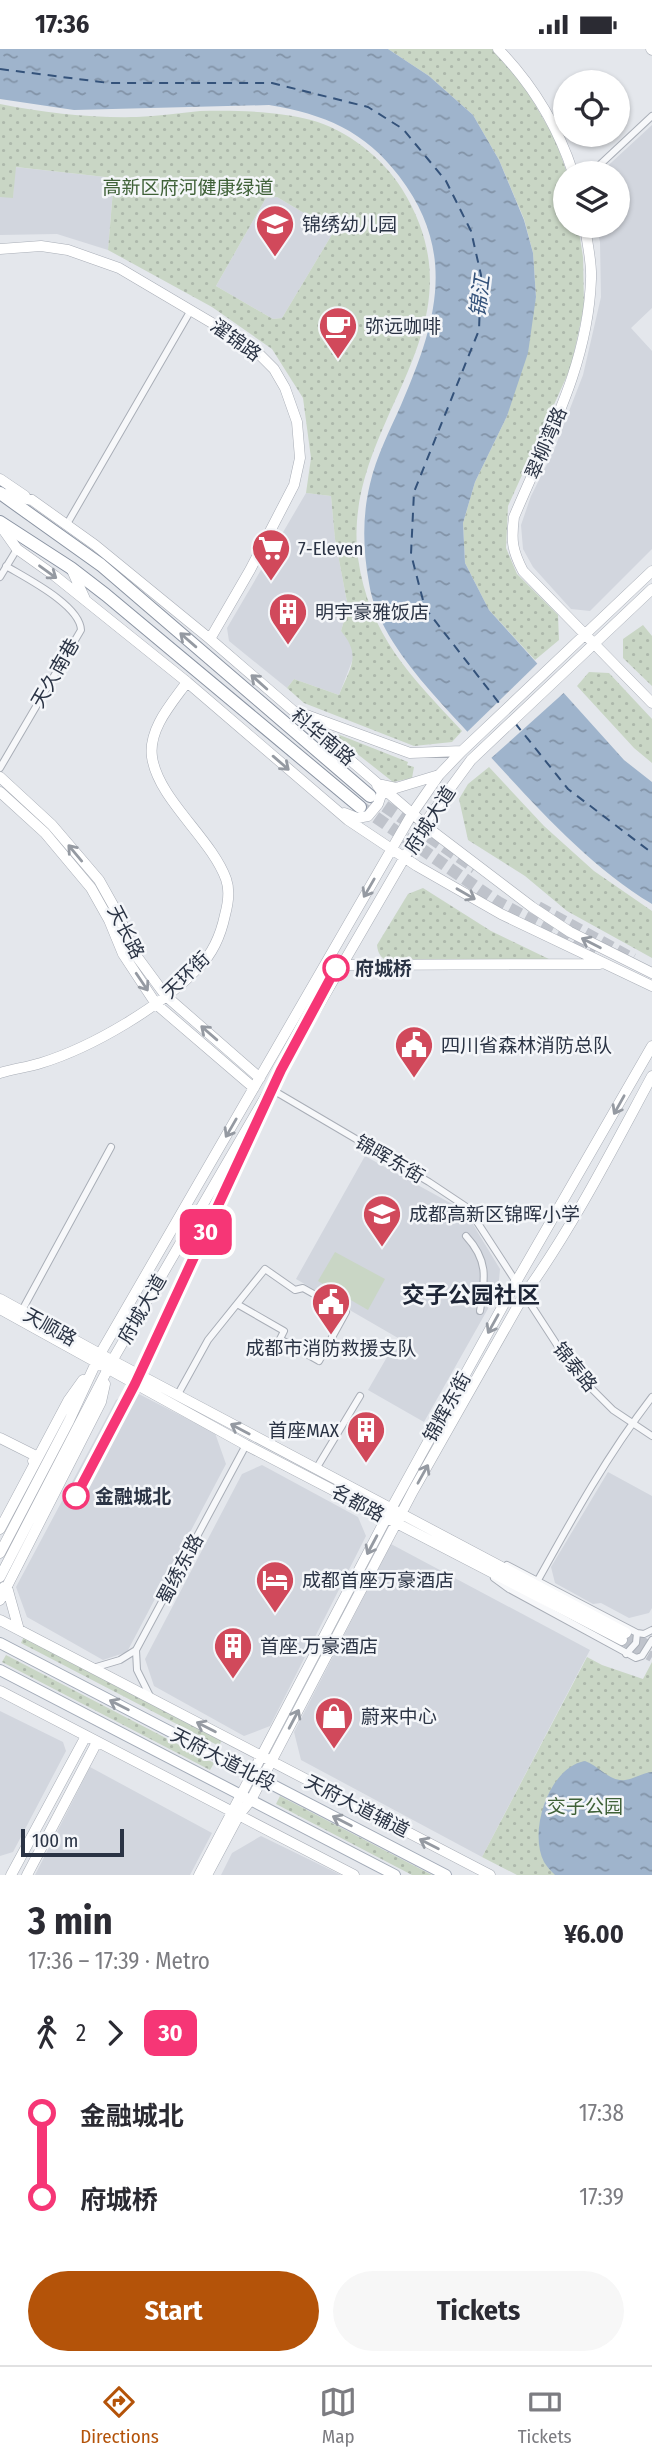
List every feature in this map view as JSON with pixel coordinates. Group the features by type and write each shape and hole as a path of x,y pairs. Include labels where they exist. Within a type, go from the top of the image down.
{"highway":[{"name":"科华南路","path":"1,493 101,565 370,796"},
{"name":"科华南路","path":"0,524 71,568 166,643 360,807"}],"main road":[{"name":"天府大道北段","path":"0,1643 446,1875"},
{"name":"天府大道北段","path":"0,1670 395,1875"}],"street":[{"path":"498,49 522,74 563,142 569,161"},
{"path":"603,161 652,116"},
{"name":"翠柳湾路","path":"587,238 592,276 588,321 574,378 514,517 511,537 514,555 523,571 652,703"},
{"name":"濯锦路","path":"0,249 41,246 77,253 119,268 251,346 274,369 285,388 297,422 300,459 295,485 210,639"},
{"path":"66,524 191,310"},
{"path":"0,479 32,500"},
{"name":"科华南路","path":"1,493 32,500 143,583 424,824 541,913 570,932 652,973"},
{"name":"科华南路","path":"0,524 17,549 187,682 337,810 391,849 501,914 652,986"},
{"path":"0,538 17,549 0,577"},
{"path":"101,565 143,583"},
{"name":"天久南巷","path":"0,768 81,630 81,623 62,603 39,585 6,566"},
{"path":"71,568 86,601"},
{"name":"府城大道","path":"0,1553 69,1421 97,1358 412,814 439,775 462,751 652,571"},
{"name":"府城大道","path":"0,1577 111,1365 424,824 471,760 652,589"},
{"name":"天环街","path":"0,1073 43,1062 102,1036 156,1004 200,966 214,948 228,905 228,883 156,773 151,755 153,736 187,682"},
{"path":"289,709 410,753 462,751"},
{"path":"381,785 396,788 439,775"},
{"name":"天长路","path":"0,777 52,825 99,880 118,913 135,954 166,996 257,1083"},
{"path":"337,810 357,818 368,816 378,804 382,792 372,778"},
{"name":"天长路","path":"0,792 45,833 91,888 109,920 123,954 156,1004 257,1083"},
{"path":"341,965 603,964"},
{"name":"锦辉东街","path":"257,1777 261,1756 389,1513 516,1282 652,1046"},
{"name":"锦辉东街","path":"257,1777 271,1762 399,1518 524,1295 561,1238 652,1076"},
{"name":"锦晖东街","path":"271,1089 427,1180 468,1208 516,1282"},
{"path":"20,1315 111,1146"},
{"path":"547,1229 553,1238 561,1238"},
{"path":"466,1235 478,1249 485,1278 480,1311"},
{"path":"237,1304 284,1331 280,1339 319,1361 346,1312 303,1288 295,1290 265,1269 208,1340 175,1400 316,1469 389,1513"},
{"name":"锦泰路","path":"516,1282 574,1371 603,1401 631,1424 652,1436"},
{"name":"天顺路","path":"0,1299 20,1315 97,1358"},
{"name":"天顺路","path":"0,1309 20,1315"},
{"path":"0,1529 68,1401 97,1358"},
{"name":"名都路","path":"97,1358 175,1400 246,1445 399,1518 624,1636"},
{"path":"0,1600 101,1402 111,1365"},
{"path":"316,1469 360,1396"},
{"path":"538,1580 582,1501 631,1424 652,1397"},
{"path":"0,1438 38,1457"},
{"name":"蜀绣东路","path":"136,1650 246,1445"},
{"path":"0,1516 26,1465 38,1457"},
{"path":"475,1558 514,1568 637,1633 652,1630"},
{"path":"475,1558 509,1589 626,1654 636,1658 642,1656 652,1640"},
{"path":"4,1588 19,1630"},
{"name":"天府大道辅道","path":"0,1620 490,1875"},
{"path":"626,1654 636,1643 637,1633"},
{"path":"93,1668 120,1660 136,1650 137,1670 152,1699"},
{"path":"0,1691 354,1875"},
{"path":"11,1875 86,1736"},
{"path":"27,1875 97,1742"},
{"path":"207,1875 235,1813 240,1795 257,1777"},
{"path":"199,1875 235,1813 251,1800 257,1777"}],"shaded area":[{"path":"652,125 652,308 631,328 652,351 652,549 590,611 571,609 533,567 523,549 521,525 583,375 601,297 599,238 630,238 630,161 613,161"},
{"path":"15,167 114,178 108,250 57,234 0,235 0,197 13,197"},
{"name":"锦绣幼儿园","path":"277,197 334,231 282,318 273,319 216,286 266,198"},
{"path":"306,493 331,496 335,539 348,607 341,631 351,642 354,656 339,695 294,679 287,688 229,641 227,628"},
{"path":"365,1156 454,1205 469,1218 500,1269 498,1291 424,1422 368,1390 398,1338 296,1279"},
{"path":"131,1390 215,1433 226,1464 127,1652 103,1660 27,1617 16,1587 116,1400"},
{"path":"262,1465 358,1517 366,1536 270,1726 244,1736 154,1686 145,1659 242,1474"},
{"path":"608,1472 652,1496 652,1608 649,1613 629,1618 601,1603 593,1604 555,1583 551,1567"},
{"path":"391,1544 590,1650 482,1857 301,1760 294,1732"},
{"path":"0,1711 63,1742 66,1751 13,1852 0,1856"},
{"path":"90,1767 212,1833 190,1875 35,1875"},
{"path":"261,1836 341,1875 221,1875 232,1853"}],"green space":[{"path":"388,49 492,49 516,72 553,136 553,147 558,147 563,161 553,161 553,238 580,238 584,307 571,367 508,506 506,548 517,574 558,615 559,640 535,660 489,610 465,563 463,523 475,482 507,416 536,297 533,253 524,219 499,160 473,115 429,76"},
{"name":"高新区府河健康绿道","path":"0,104 103,117 227,111 298,117 338,131 363,146 394,177 425,240 430,287 422,332 370,463 358,509 358,558 364,586 382,633 410,673 462,731 452,742 414,746 304,703 287,688 294,679 339,695 350,669 352,655 341,631 348,607 335,539 331,496 306,493 311,458 303,398 272,349 212,307 108,250 114,178 16,167 13,198 0,197","holes":["277,197 334,231 282,318 273,319 216,286 266,198"]},
{"path":"643,625 652,636 652,686 623,658 623,639"},
{"path":"589,672 609,673 652,719 652,763 634,748 577,686"},
{"path":"327,730 408,762 407,765 414,767 412,778 393,782"},
{"path":"489,767 544,826 594,871 652,911 652,958 567,911 525,876 468,840 459,799 468,784"},
{"path":"423,888 491,931 553,961 391,962 385,959 379,954 377,945 408,894"},
{"path":"335,1252 385,1279 368,1310 318,1281"},
{"path":"25,1634 223,1738 219,1746 21,1643"},
{"path":"6,1655 214,1763 210,1770 2,1662"},
{"name":"交子公园","path":"587,1657 643,1679 652,1662 652,1875 517,1875 482,1857"},
{"path":"280,1796 432,1875 412,1875 276,1804"}],"water":[{"name":"锦江","path":"0,49 388,49 429,76 473,115 499,160 524,220 533,253 536,297 528,353 507,416 475,482 463,523 465,563 489,610 624,760 652,782 652,904 580,849 515,783 411,668 389,635 375,606 370,591 365,546 367,496 380,454 424,346 435,289 435,261 429,233 417,205 399,176 372,147 342,127 308,114 269,105 74,110 0,99"},
{"path":"585,1761 620,1780 652,1772 652,1875 555,1875 544,1862 539,1834 545,1802 561,1775 572,1766"}],"pier":[{"path":"540,661 567,690 489,760 465,734"}],"ferry route":[{"path":"0,69 109,83 272,83 368,107 403,129 446,181 471,231 481,275 479,330 414,492 411,554 425,608 503,708"},
{"path":"515,723 568,789 652,853"}],"tunnel":[{"path":"370,796 475,868"},
{"path":"361,807 498,902 594,954"},
{"path":"538,907 633,959"},
{"path":"626,1633 652,1647"},
{"path":"622,1640 652,1657"}],"metro line":[{"name":"30","path":"76,1496 135,1384 281,1070 336,968"}],"place":[{"name":"锦绣幼儿园","path":"275,258"},
{"name":"弥远咖啡","path":"338,360"},
{"name":"7-Eleven","path":"271,582"},
{"name":"明宇豪雅饭店","path":"288,646"},
{"name":"府城桥","path":"336,968"},
{"name":"四川省森林消防总队","path":"414,1079"},
{"name":"成都高新区锦晖小学","path":"382,1248"},
{"name":"成都市消防救援支队","path":"331,1336"},
{"name":"首座MAX","path":"366,1464"},
{"name":"金融城北","path":"76,1496"},
{"name":"成都首座万豪酒店","path":"275,1614"},
{"name":"首座.万豪酒店","path":"233,1680"},
{"name":"蔚来中心","path":"334,1750"}],"district":[{"name":"交子公园社区","path":"471,1295"}]}
